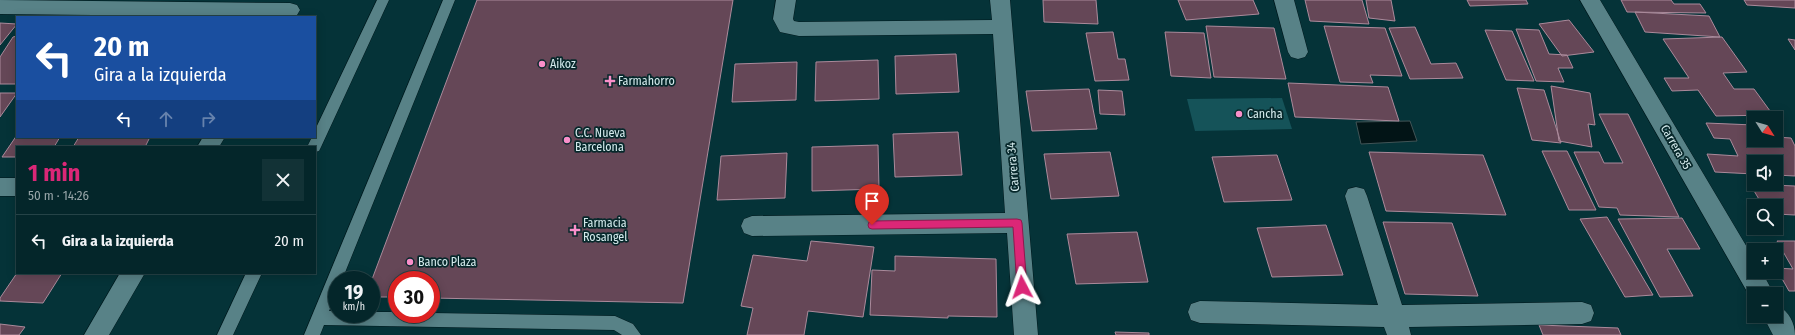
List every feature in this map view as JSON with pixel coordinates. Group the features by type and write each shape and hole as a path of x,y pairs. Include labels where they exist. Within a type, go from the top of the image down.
{"street":[{"path":"786,0 783,19 788,27 799,29 1002,27"},
{"name":"Carrera 34","path":"1000,0 1026,335"},
{"path":"1284,0 1298,52"},
{"name":"Carrera 35","path":"1590,0 1758,287"},
{"path":"0,7 291,9"},
{"path":"0,187 16,187"},
{"path":"1356,196 1396,326"},
{"path":"752,226 1017,223"},
{"path":"96,335 132,274"},
{"path":"1200,312 1396,326 1582,313"},
{"path":"1779,323 1786,335"}],"lane":[{"path":"314,146 383,0"},
{"path":"312,335 449,0"},
{"path":"225,335 254,274"},
{"path":"319,318 615,323 627,329 633,335"}],"shaded area":[{"name":"Cancha","path":"1282,98 1292,129 1195,131 1187,99"},
{"path":"1410,121 1417,141 1361,144 1356,122"}],"building":[{"name":"C.C. Nueva Barcelona","path":"477,0 733,0 683,303 440,298 440,271 388,271 388,297 380,297 380,271 375,271"},
{"path":"1043,0 1096,0 1098,24 1044,22"},
{"path":"1178,0 1253,0 1259,14 1186,20"},
{"path":"1305,0 1362,0 1369,24 1310,21"},
{"path":"1366,0 1391,0 1395,21 1369,18"},
{"path":"1467,0 1526,0 1528,4 1470,6"},
{"path":"1621,0 1671,0 1674,4 1700,4 1706,13 1627,12"},
{"path":"1744,0 1795,0 1795,8 1747,5"},
{"path":"1635,12 1709,16 1720,37 1645,32"},
{"path":"1569,20 1594,52 1562,56 1539,24"},
{"path":"0,23 16,24 16,25 0,45"},
{"path":"1206,26 1274,28 1286,79 1214,77"},
{"path":"1324,26 1385,28 1402,76 1370,75 1373,83 1340,82"},
{"path":"1415,27 1431,64 1456,63 1463,78 1410,79 1389,28"},
{"path":"1516,29 1539,30 1549,54 1567,55 1573,68 1558,68 1564,82 1536,81"},
{"path":"1485,30 1512,31 1534,81 1506,80"},
{"path":"1113,32 1118,59 1125,59 1129,80 1095,81 1086,33"},
{"path":"1165,32 1204,33 1211,78 1171,76"},
{"path":"16,36 16,84 0,84 0,57 13,37"},
{"path":"1722,37 1747,72 1723,73 1734,89 1754,89 1770,111 1747,111 1747,115 1716,116 1698,90 1672,91 1664,78 1689,78 1663,39"},
{"path":"1788,39 1795,40 1795,50"},
{"path":"956,54 959,92 896,94 895,56"},
{"path":"878,60 879,99 815,101 816,62"},
{"path":"797,62 796,100 732,102 735,64"},
{"path":"1288,83 1388,87 1399,121 1295,117"},
{"path":"1551,86 1590,93 1595,125 1588,124 1592,147 1559,141"},
{"path":"1517,88 1544,90 1561,143 1532,140"},
{"path":"1089,89 1097,129 1032,131 1026,91"},
{"path":"1098,90 1122,91 1125,115 1100,114"},
{"path":"0,93 16,93 16,94 0,117"},
{"path":"1599,114 1628,114 1679,217 1620,215 1617,208 1599,207 1574,152 1599,152 1604,163 1623,163"},
{"path":"1706,123 1747,125 1747,147 1783,147 1783,137 1791,138 1795,146 1795,176 1783,175 1783,155 1747,155 1747,174 1715,172 1707,154 1738,156 1730,139 1714,138"},
{"path":"958,132 962,175 895,177 893,134"},
{"path":"16,136 16,138 59,138 55,146 16,146 16,157 2,157"},
{"path":"78,138 150,138 146,146 74,146"},
{"path":"878,145 879,189 812,191 812,147"},
{"path":"1542,151 1567,151 1596,210 1569,210"},
{"path":"1110,152 1119,196 1051,199 1044,154"},
{"path":"1369,152 1483,155 1506,215 1386,211"},
{"path":"787,153 785,198 717,200 721,156"},
{"path":"1277,155 1292,200 1224,202 1212,157"},
{"path":"1783,185 1795,186 1795,215 1783,214 1783,199 1759,199 1754,191 1783,191"},
{"path":"1607,217 1653,295 1625,297 1580,219"},
{"path":"1682,218 1700,249 1667,249 1693,296 1660,297 1618,219"},
{"path":"1383,222 1452,223 1478,296 1405,294"},
{"path":"1326,225 1343,275 1272,277 1257,228"},
{"path":"1137,232 1148,282 1076,284 1067,234"},
{"path":"811,241 874,247 863,317 808,311 804,335 747,335 753,308 741,306 753,255 807,261"},
{"path":"1777,241 1795,241 1795,291 1789,291 1782,279 1783,268 1793,269 1783,252 1783,243 1778,243"},
{"path":"895,256 996,259 997,317 948,316 948,318 870,315 872,270 895,271"},
{"path":"16,274 61,274 43,303 0,301 0,298"},
{"path":"0,324 25,327 19,335 0,335"},
{"path":"1539,325 1618,328 1621,335 1543,335"},
{"path":"1115,332 1149,333 1149,335 1116,335"}],"place":[{"name":"Aikoz","path":"542,64"},
{"name":"Farmahorro","path":"610,81"},
{"name":"Cancha","path":"1239,114"},
{"name":"C.C. Nueva Barcelona","path":"567,140"},
{"name":"Farmacia Rosangel","path":"575,230"},
{"name":"Banco Plaza","path":"410,262"}],"route":[{"path":"872,225 1017,223 1022,287"}]}
